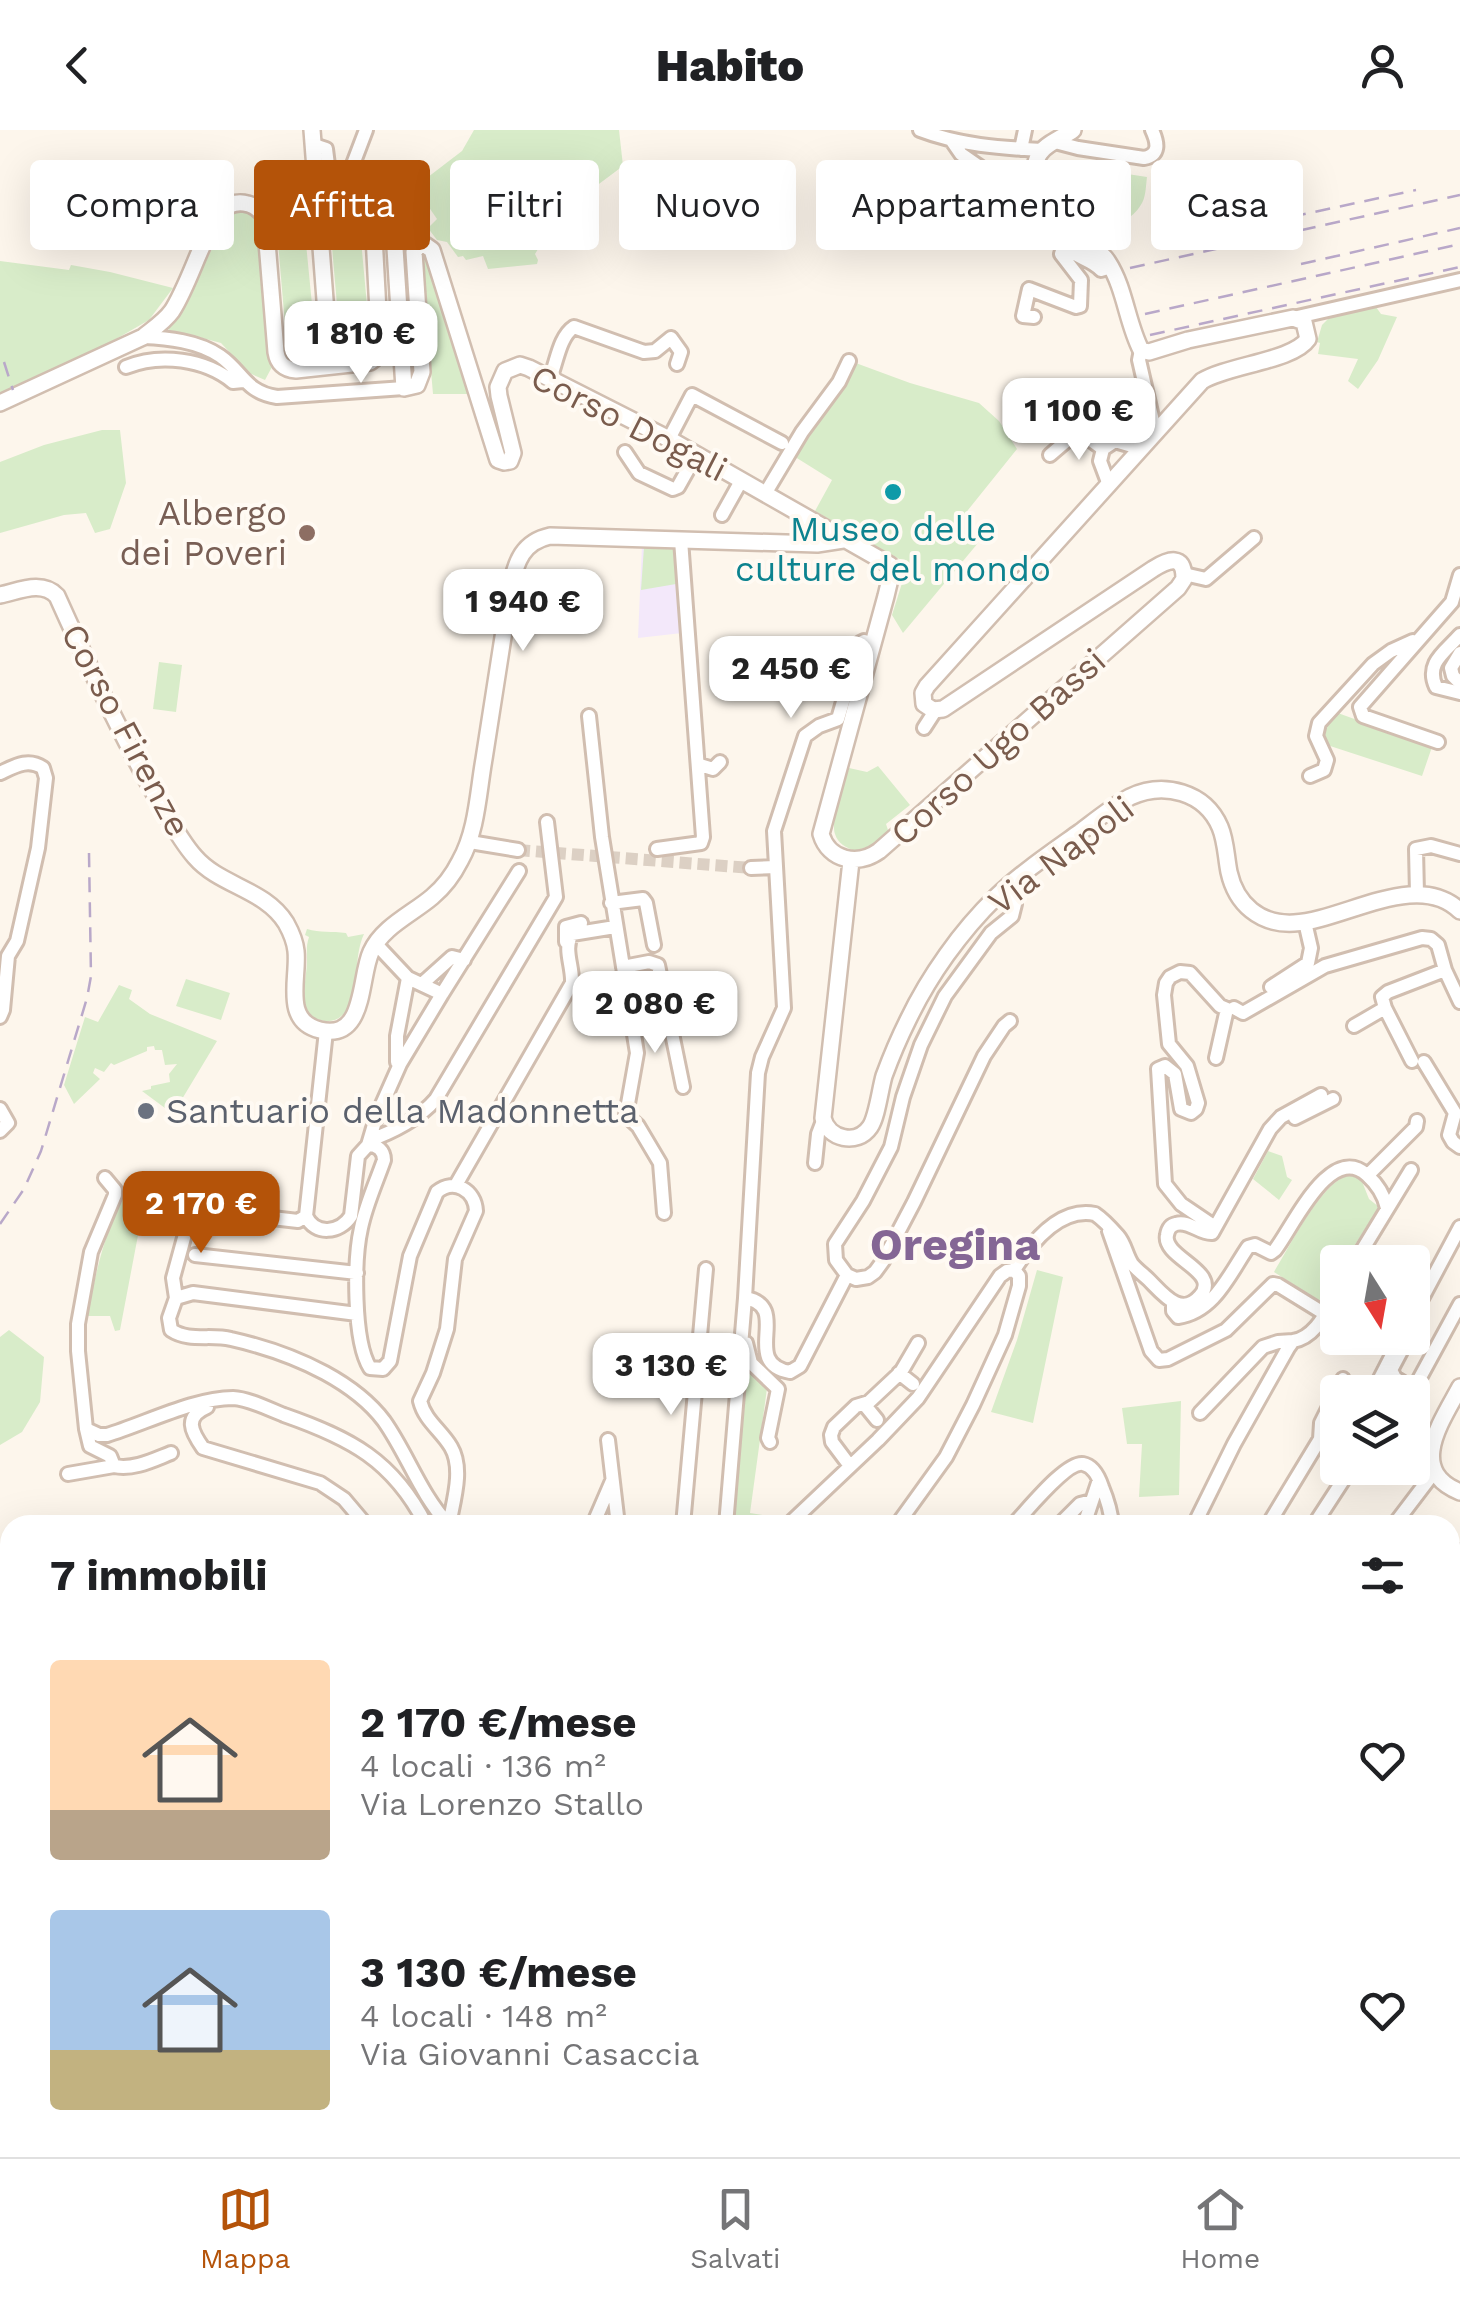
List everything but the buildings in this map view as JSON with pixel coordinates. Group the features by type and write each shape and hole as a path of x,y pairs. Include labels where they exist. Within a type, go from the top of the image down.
{"street":[{"path":"313,138 326,149 330,181 341,184 348,180 366,130"},
{"path":"920,130 952,141 1021,149 1082,149 1144,158 1156,152 1152,130"},
{"path":"1021,149 1025,130"},
{"path":"1042,160 1048,146 1073,130"},
{"path":"313,138 330,366"},
{"path":"952,141 970,160"},
{"path":"0,402 143,337 162,322 171,312 218,217 229,205 246,203 261,210 266,222 280,364 290,370 370,362 378,354 379,343 374,214 380,209 393,217 404,388 277,397 255,391 218,354 195,344 143,337"},
{"name":"Corso Dogali","path":"404,388 417,384 422,372 414,255 422,244 432,250 498,460 507,462 513,456 499,383 506,372 520,365 668,439 843,540"},
{"path":"1034,317 1022,316 1029,289 1079,307 1080,280 1061,254 1062,249 1066,247 1100,270 1111,267"},
{"path":"1092,250 1111,267 1141,350 1139,360 1153,421"},
{"path":"1141,350 1149,352 1460,280"},
{"path":"1254,538 1206,580 1184,574 1178,562 1160,564 946,708 935,711 923,702 927,686 1194,389 1209,377 1303,346 1308,337 1306,325 1293,318"},
{"path":"550,378 563,339 572,328 644,352 655,350 671,338 681,352 677,364"},
{"path":"126,368 146,360 179,361 207,366 234,382 243,380"},
{"path":"764,494 849,361"},
{"path":"668,439 692,395 782,443"},
{"path":"1050,455 1078,431 1103,448"},
{"path":"1108,485 1100,462 1103,448 1116,441 1142,446"},
{"path":"626,452 638,473 673,489 678,487 696,455"},
{"name":"Corso Dogali","path":"722,515 740,480"},
{"path":"308,1221 326,1031 343,1027 354,1018 364,973 376,944 443,887 470,842 511,586 520,554 538,539 550,536 817,544 843,540"},
{"path":"656,849 701,843 704,837 682,540"},
{"name":"Corso Ugo Bassi","path":"843,540 891,567 821,829 827,848 851,861 879,851 1178,588 1184,574"},
{"path":"1438,742 1386,718 1363,716 1360,707 1452,602 1460,575"},
{"name":"Corso Firenze","path":"0,595 41,587 50,588 57,596 121,736 187,847 206,868 267,902 286,924 296,954 295,1009 307,1023 326,1031"},
{"path":"1460,635 1432,672 1436,687 1460,693"},
{"path":"1310,776 1324,770 1327,760 1316,738 1319,723 1372,664 1418,640"},
{"path":"727,1515 758,1074 784,1008 774,831 805,736 814,728 838,720 860,643 872,644"},
{"path":"1460,653 1451,668 1452,676 1460,683"},
{"path":"924,728 935,711"},
{"path":"588,716 611,903 637,1053 629,1118 660,1163 664,1213"},
{"path":"0,773 32,762 42,768 46,778 38,848 17,942 8,956 0,1017"},
{"path":"700,765 713,769 720,762"},
{"name":"Via Napoli","path":"824,1121 830,1132 846,1138 863,1134 872,1125 885,1074 916,1005 962,936 1004,890 1129,798 1180,790 1197,800 1222,832 1232,884 1248,909 1270,920 1305,922 1417,894"},
{"path":"255,1216 308,1221 319,1229 330,1230 349,1220 358,1156 369,1143 428,1110 550,908 557,892 546,822"},
{"path":"470,842 518,850"},
{"path":"1460,854 1431,846 1416,848 1417,894 1440,897 1460,910"},
{"path":"815,1163 818,1134 824,1121 851,861"},
{"path":"751,868 776,867"},
{"path":"369,1143 400,1064 519,872"},
{"path":"1004,890 1014,904 1014,912 991,933 945,996 915,1062 892,1148 835,1244 836,1260 847,1275 856,1279 868,1277 883,1261 984,1056 1010,1021"},
{"path":"611,903 643,899 654,946"},
{"path":"1216,1058 1231,1009 1308,963 1312,948 1305,922"},
{"path":"456,1185 572,983 565,928 581,923"},
{"path":"567,945 572,934 615,927"},
{"path":"1215,1227 1176,1200 1164,1181 1158,1068 1165,1066 1175,1074 1181,1110 1191,1113 1198,1103 1187,1066 1168,1041 1166,981 1176,974 1190,973 1220,1006 1243,1012 1331,964 1422,938 1438,945 1460,1002"},
{"path":"376,944 408,978 442,994"},
{"path":"423,983 452,957 464,960"},
{"path":"623,967 653,962 658,965 683,1087"},
{"path":"1445,970 1388,992 1382,998 1418,1062 1455,1113 1449,1134 1460,1147"},
{"path":"400,1064 396,1036 408,978"},
{"path":"1354,1026 1385,1008"},
{"path":"799,1515 918,1398 1000,1276 1014,1270 1029,1249 1066,1216 1091,1213 1106,1224 1123,1243 1133,1264 1173,1304 1194,1301 1204,1285 1199,1273 1169,1247 1168,1230 1174,1224 1186,1223 1212,1233 1270,1129 1281,1117 1327,1097"},
{"path":"0,1109 8,1122 0,1131"},
{"path":"1368,1175 1417,1121"},
{"path":"369,1143 384,1158 360,1229 357,1314 370,1368 376,1370 390,1362 412,1249 437,1192 443,1186 456,1185 472,1195 476,1205 455,1259 447,1328 420,1404 455,1458 451,1515"},
{"path":"1173,1304 1178,1317 1193,1314 1210,1303 1248,1248 1255,1245 1270,1253 1276,1250 1315,1190 1334,1170 1350,1166 1368,1175 1383,1194 1387,1208"},
{"path":"1365,1245 1410,1170"},
{"path":"105,1178 115,1195 91,1252 78,1324 78,1351 89,1444 110,1456 114,1466"},
{"path":"190,1216 173,1278 176,1298 169,1318 171,1330 176,1334 251,1344 322,1372 363,1399 384,1421 440,1515"},
{"path":"1106,1224 1151,1351 1160,1360 1226,1330 1273,1284 1320,1311"},
{"path":"1430,1283 1460,1227"},
{"path":"1430,1297 1460,1242"},
{"path":"195,1255 358,1273"},
{"path":"683,1515 706,1269"},
{"path":"904,1515 943,1462 974,1405 1005,1335 1019,1286 1014,1270"},
{"path":"745,1298 762,1304 768,1357 777,1368 790,1372 800,1366 847,1275"},
{"path":"176,1298 193,1293 357,1314"},
{"path":"1422,1375 1460,1304"},
{"path":"1200,1413 1264,1347 1302,1340 1320,1321"},
{"path":"742,1331 752,1363 779,1385 770,1442"},
{"path":"1199,1515 1234,1444 1293,1342"},
{"path":"850,1466 831,1438 836,1425 858,1401 899,1374 918,1343"},
{"path":"899,1374 913,1384"},
{"path":"1460,1387 1454,1413 1432,1443 1431,1460 1447,1486 1460,1492"},
{"path":"86,1429 107,1436 214,1400 239,1399 320,1427 378,1461 396,1478 420,1515"},
{"path":"214,1400 192,1418 204,1448 320,1482 344,1499 358,1515"},
{"path":"858,1401 878,1420"},
{"path":"1274,1515 1320,1439"},
{"path":"608,1440 617,1515"},
{"path":"68,1474 137,1466 171,1454"},
{"path":"1023,1515 1070,1466 1083,1464 1094,1470 1110,1515"},
{"path":"1402,1515 1435,1471"},
{"path":"597,1515 614,1478"},
{"path":"1087,1515 1099,1480"},
{"path":"1320,1515 1340,1485"},
{"path":"1069,1515 1080,1504 1092,1501"}],"shaded area":[{"path":"642,545 675,546 682,633 638,638"}],"green space":[{"path":"474,130 619,130 622,160 619,160 619,169 599,184 599,160 450,160 462,151"},
{"path":"450,160 450,246 437,240 430,231 437,219 430,209 430,176"},
{"path":"1131,175 1147,177 1143,201 1131,216"},
{"path":"236,212 254,217 254,250 261,250 266,336 273,365 265,380 249,373 221,343 187,334 173,335 167,327 212,250 234,250"},
{"path":"279,250 307,250 316,345 313,354 305,359 291,356 287,348"},
{"path":"332,250 362,250 371,349 354,352 344,348"},
{"path":"453,250 537,250 538,260 537,264 488,269 483,256 466,260"},
{"path":"425,255 469,394 433,394 421,256"},
{"path":"0,261 69,270 71,265 173,288 149,320 104,346 0,393"},
{"path":"1376,307 1381,314 1397,317 1378,360 1358,389 1348,381 1358,359 1318,354 1317,342 1322,325 1330,317"},
{"path":"853,362 979,403 999,421 1017,449 964,515 983,537 903,633 892,615 908,564 815,511 832,480 792,455"},
{"path":"102,430 120,430 126,483 110,529 95,533 86,513 64,515 0,533 0,462 44,445"},
{"path":"644,547 673,548 676,584 641,590"},
{"path":"159,662 182,665 176,712 153,709"},
{"path":"1335,712 1432,747 1422,776 1324,744 1325,726"},
{"path":"878,766 910,805 886,824 889,833 854,851 840,843 835,834 839,801 849,768 867,772"},
{"path":"307,929 346,933 348,937 364,934 350,1003 334,1020 315,1018 306,1006"},
{"path":"186,979 230,993 221,1020 176,1006"},
{"path":"119,985 132,990 129,999 150,1014 217,1041 173,1114 142,1091 170,1082 169,1074 177,1064 165,1065 162,1050 155,1050 154,1046 111,1063 104,1072 95,1068 93,1073 100,1079 74,1104 64,1085 85,1017 98,1022"},
{"path":"1268,1151 1282,1156 1287,1177 1292,1180 1279,1200 1253,1179"},
{"path":"1349,1175 1361,1179 1369,1199 1379,1207 1355,1245 1320,1245 1319,1301 1274,1272 1317,1202"},
{"path":"129,1189 143,1197 145,1207 120,1330 115,1331 110,1316 87,1316 108,1234"},
{"path":"1037,1270 1063,1277 1033,1423 991,1412"},
{"path":"9,1330 44,1357 40,1402 22,1432 0,1445 0,1337"},
{"path":"745,1360 768,1381 750,1513 763,1515 730,1515"},
{"path":"1181,1401 1179,1495 1139,1497 1142,1444 1127,1444 1122,1408"}],"tunnel":[{"path":"518,850 751,868"}],"railway":[{"path":"1303,214 1416,190"},
{"path":"1130,268 1460,195"},
{"path":"1301,264 1460,228"},
{"path":"1145,314 1460,244"},
{"path":"1150,335 1460,267"},
{"path":"4,362 13,390"},
{"path":"0,1224 24,1189 41,1151 87,998 91,976 89,853"}],"place":[{"name":"Museo delle culture del mondo","path":"893,492"},
{"name":"Albergo dei Poveri","path":"307,533"},
{"name":"Santuario della Madonnetta","path":"146,1111"}],"district":[{"name":"Oregina","path":"955,1244"}]}
